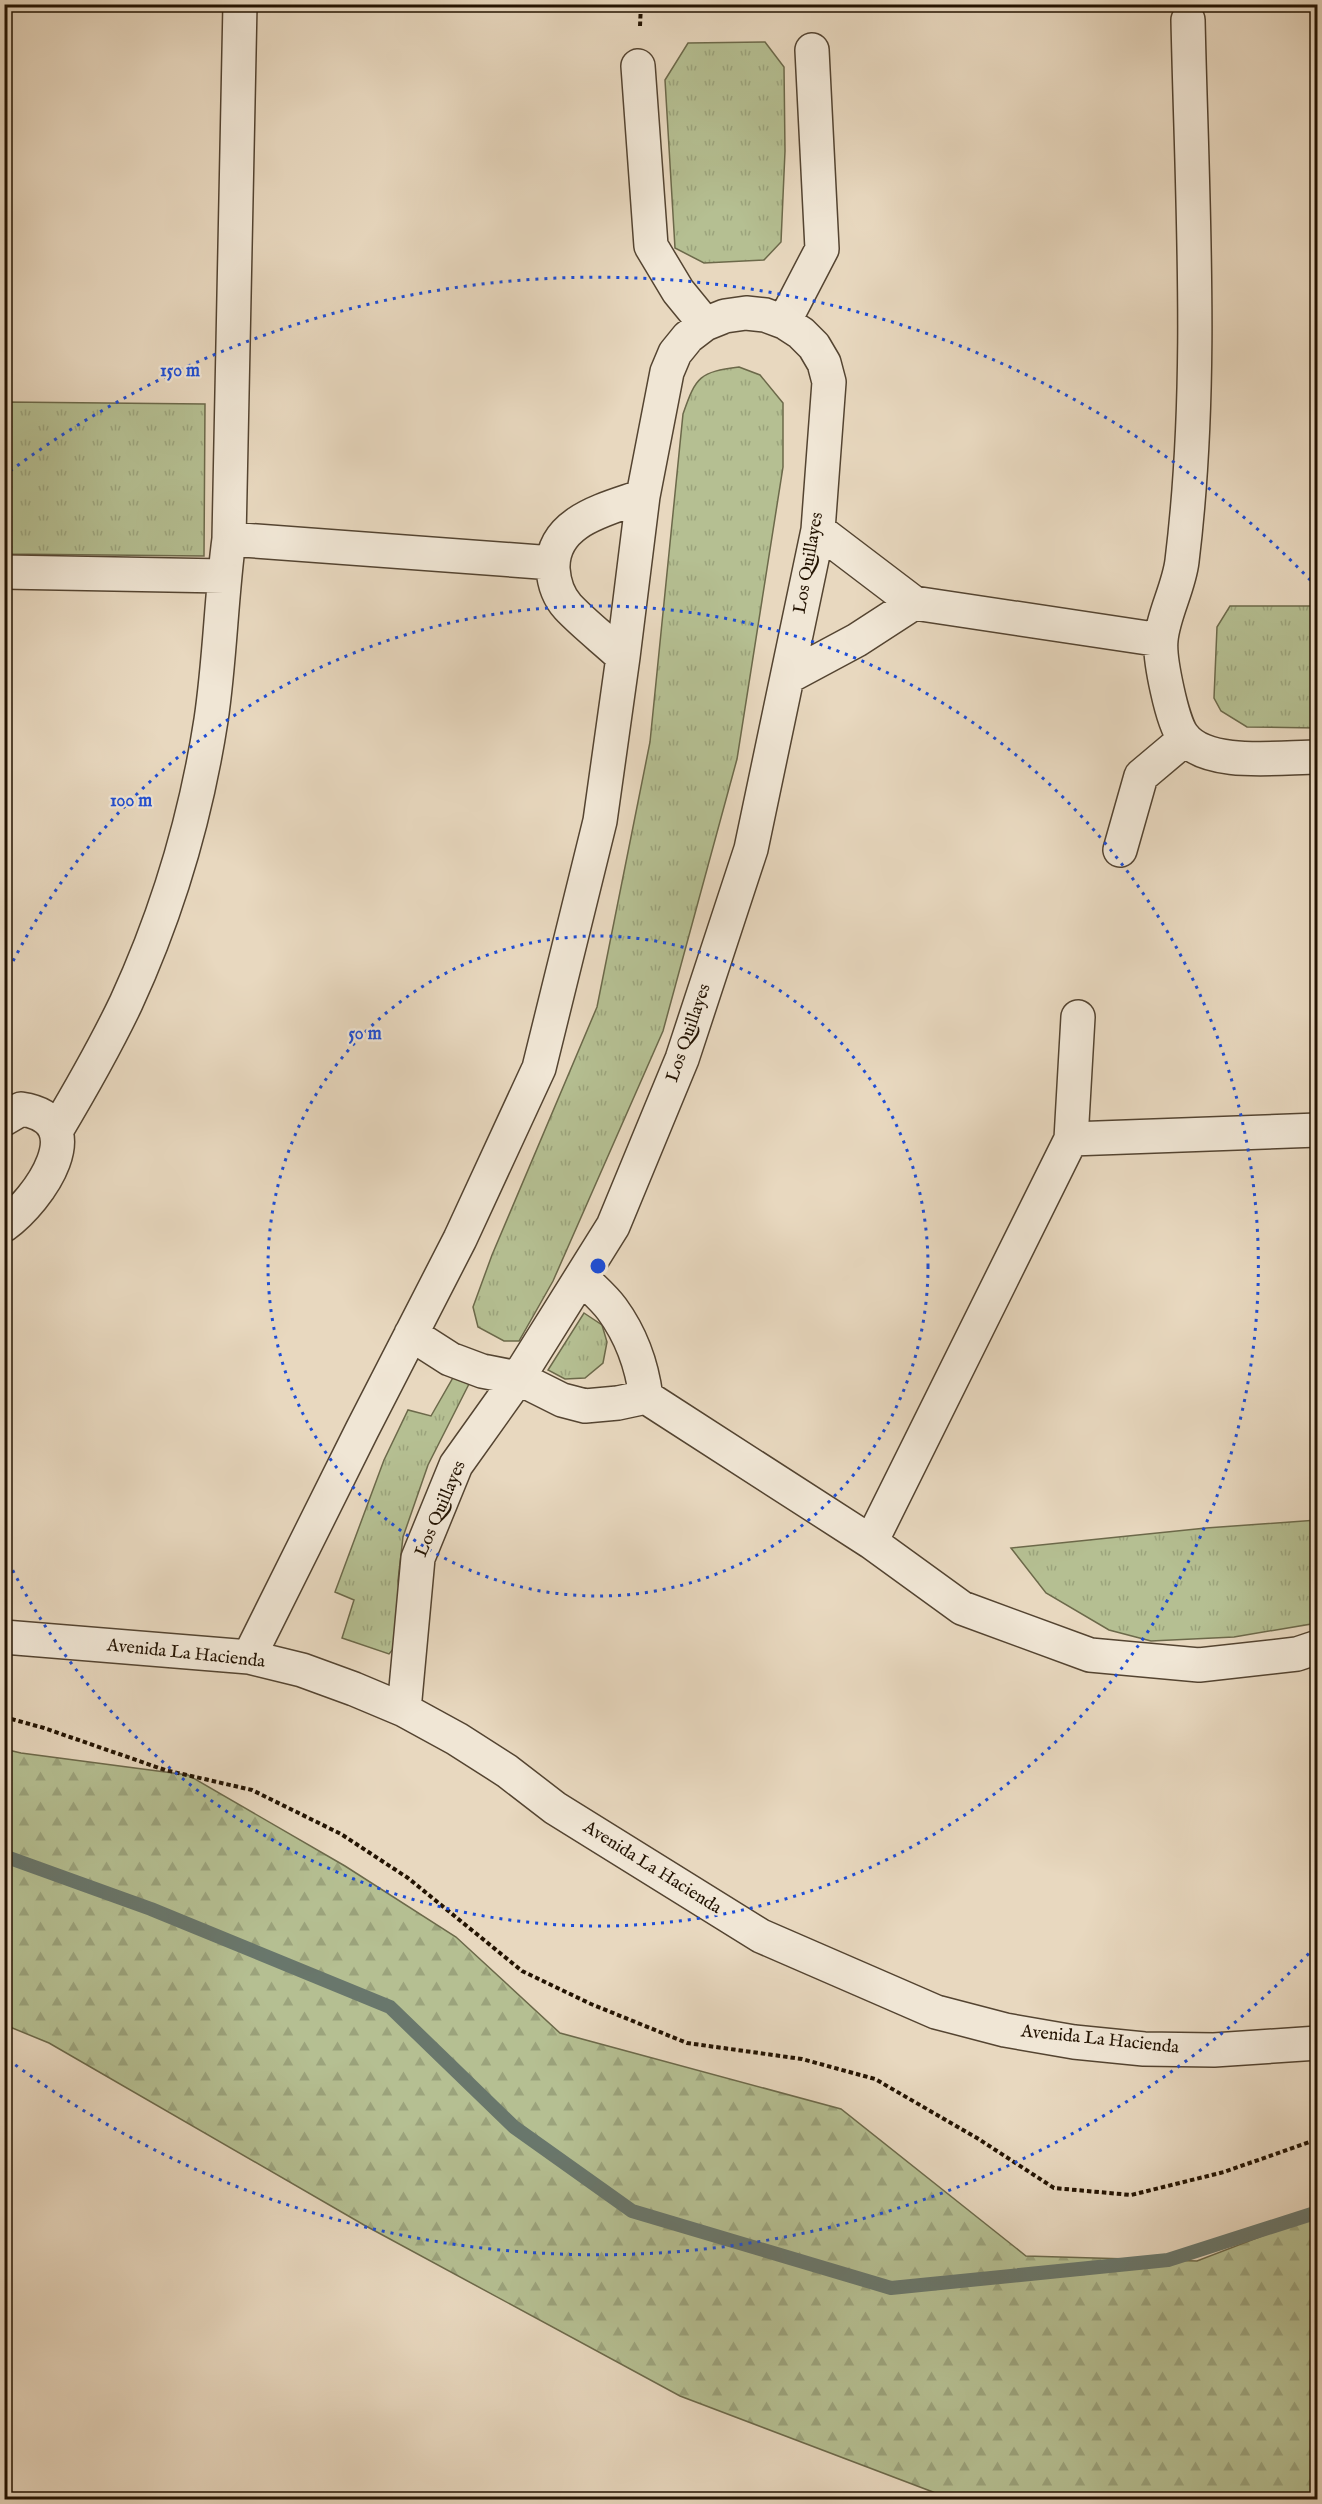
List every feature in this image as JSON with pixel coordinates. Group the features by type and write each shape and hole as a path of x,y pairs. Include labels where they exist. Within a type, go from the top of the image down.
{"street":[{"path":"56,1131 93,1068 126,1003 155,935 178,865 197,794 211,722 220,649 224,576 229,539 240,4"},
{"path":"1188,20 1194,316 1190,495 1180,572 1161,640 1172,712 1176,726 1185,739 1196,749 1210,755 1317,757"},
{"path":"784,322 822,249 812,50"},
{"path":"638,66 651,246 678,291 705,324"},
{"name":"Los Quillayes","path":"249,1657 460,1239 538,1068 600,821 643,496 667,372 675,353 688,337 705,324 725,316 746,313 765,315 784,322 801,333 814,346 824,363 829,382 818,530 751,849 682,1059 613,1226 518,1378 456,1465 418,1558 404,1710"},
{"path":"623,657 568,607 558,594 553,563 564,535 575,523 643,496"},
{"path":"818,530 914,603 1161,640"},
{"path":"229,539 553,563"},
{"path":"4,572 224,576"},
{"path":"788,677 857,640 914,603"},
{"path":"1120,850 1141,776 1185,739"},
{"path":"871,1542 1071,1139 1078,1017"},
{"path":"4,1119 21,1109 48,1118 56,1131 58,1144 49,1172 27,1204 4,1225"},
{"path":"1071,1139 1317,1130"},
{"path":"582,1278 612,1308 634,1348 643,1374 646,1397"},
{"path":"411,1334 450,1359 482,1371 518,1378 562,1400 585,1406 618,1404 646,1397 871,1542 962,1608 1090,1655 1199,1665 1297,1654 1317,1647"},
{"name":"Avenida La Hacienda","path":"4,1637 249,1657 302,1670 404,1710 467,1745 507,1771 555,1808 761,1936 936,2012 1005,2030 1074,2042 1144,2049 1214,2050 1317,2043"}],"path":[{"path":"4,1718 44,1728 165,1770 252,1790 341,1834 408,1878 522,1971 591,2004 687,2043 802,2059 875,2079 977,2138 1054,2188 1131,2195 1224,2172 1317,2139"}],"green space":[{"path":"765,42 784,67 785,151 781,242 764,260 704,263 675,248 665,80 688,43"},
{"path":"739,367 760,375 783,403 783,467 737,759 663,1031 553,1281 519,1341 504,1341 478,1327 473,1307 492,1255 597,1007 650,742 683,414 692,391 701,378 716,371"},
{"path":"5,402 205,404 204,556 5,554"},
{"path":"1230,606 1317,606 1317,728 1247,727 1221,711 1214,698 1217,627"},
{"path":"584,1313 602,1325 607,1342 603,1363 585,1378 565,1379 548,1370"},
{"path":"454,1376 470,1382 428,1465 403,1537 398,1581 402,1616 400,1641 389,1654 342,1638 354,1600 335,1592 384,1460 408,1410 431,1416"},
{"path":"1317,1520 1317,1623 1234,1637 1151,1641 1109,1630 1046,1593 1011,1548 1206,1528"},
{"path":"4,1749 188,1775 345,1866 456,1937 560,2033 841,2109 1026,2256 1197,2261 1317,2215 1317,2499 947,2499 680,2396 364,2225 49,2043 5,2025"}],"waterway":[{"path":"4,1856 151,1909 390,2007 514,2127 632,2211 891,2288 1168,2260 1318,2212"}]}
